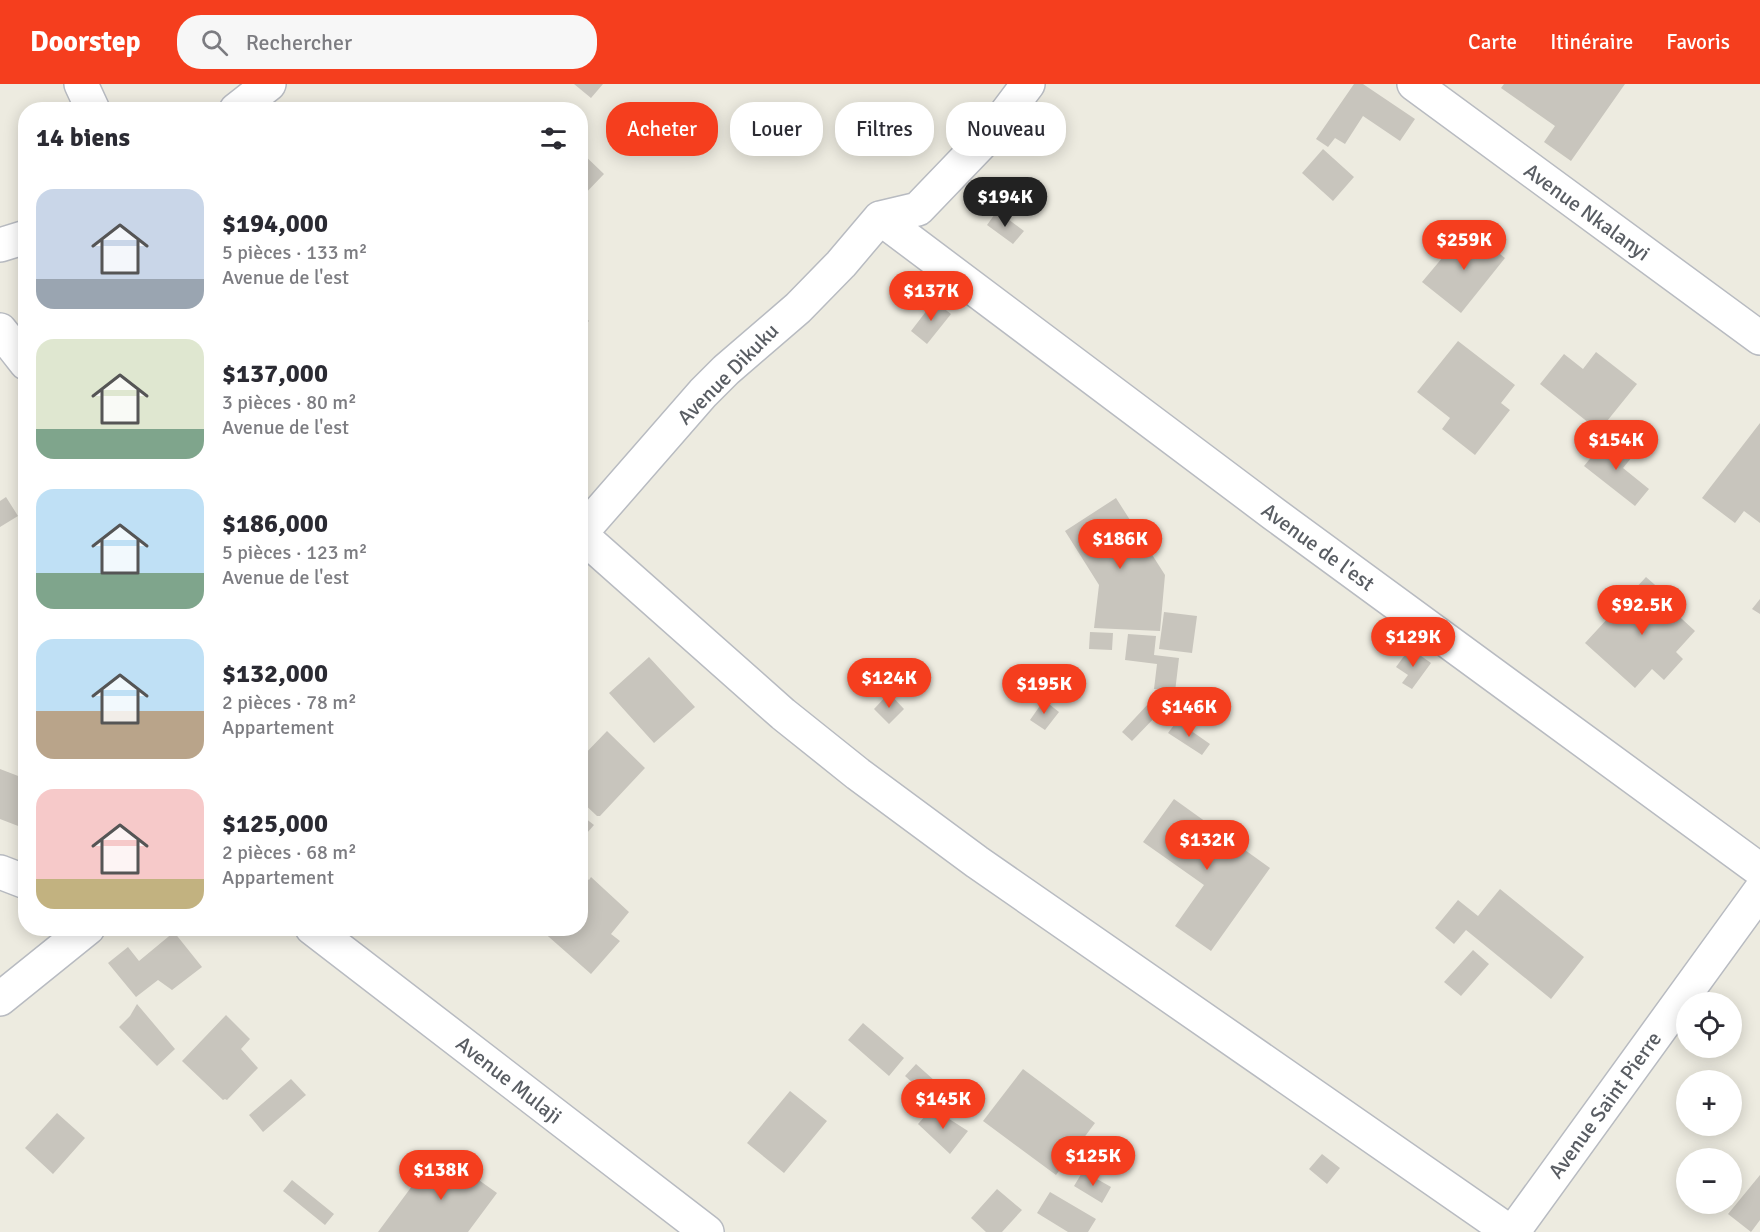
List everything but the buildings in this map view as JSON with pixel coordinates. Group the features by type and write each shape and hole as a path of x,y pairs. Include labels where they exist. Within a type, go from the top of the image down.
{"street":[{"path":"81,84 89,102"},
{"path":"246,102 269,84"},
{"path":"880,218 918,209 992,132 1028,84"},
{"name":"Avenue Nkalanyi","path":"1414,84 1760,338"},
{"name":"Avenue Dikuku","path":"588,525 703,393 726,370 798,308 841,264 880,218"},
{"name":"Avenue de l'est","path":"880,218 1274,514 1760,870"},
{"path":"0,245 18,239"},
{"path":"0,330 18,353"},
{"path":"588,541 783,714 858,774 977,862 1512,1232"},
{"path":"0,872 18,879"},
{"name":"Avenue Saint Pierre","path":"1512,1232 1760,891"},
{"path":"0,999 78,936"},
{"name":"Avenue Mulaji","path":"322,936 707,1232"}]}
